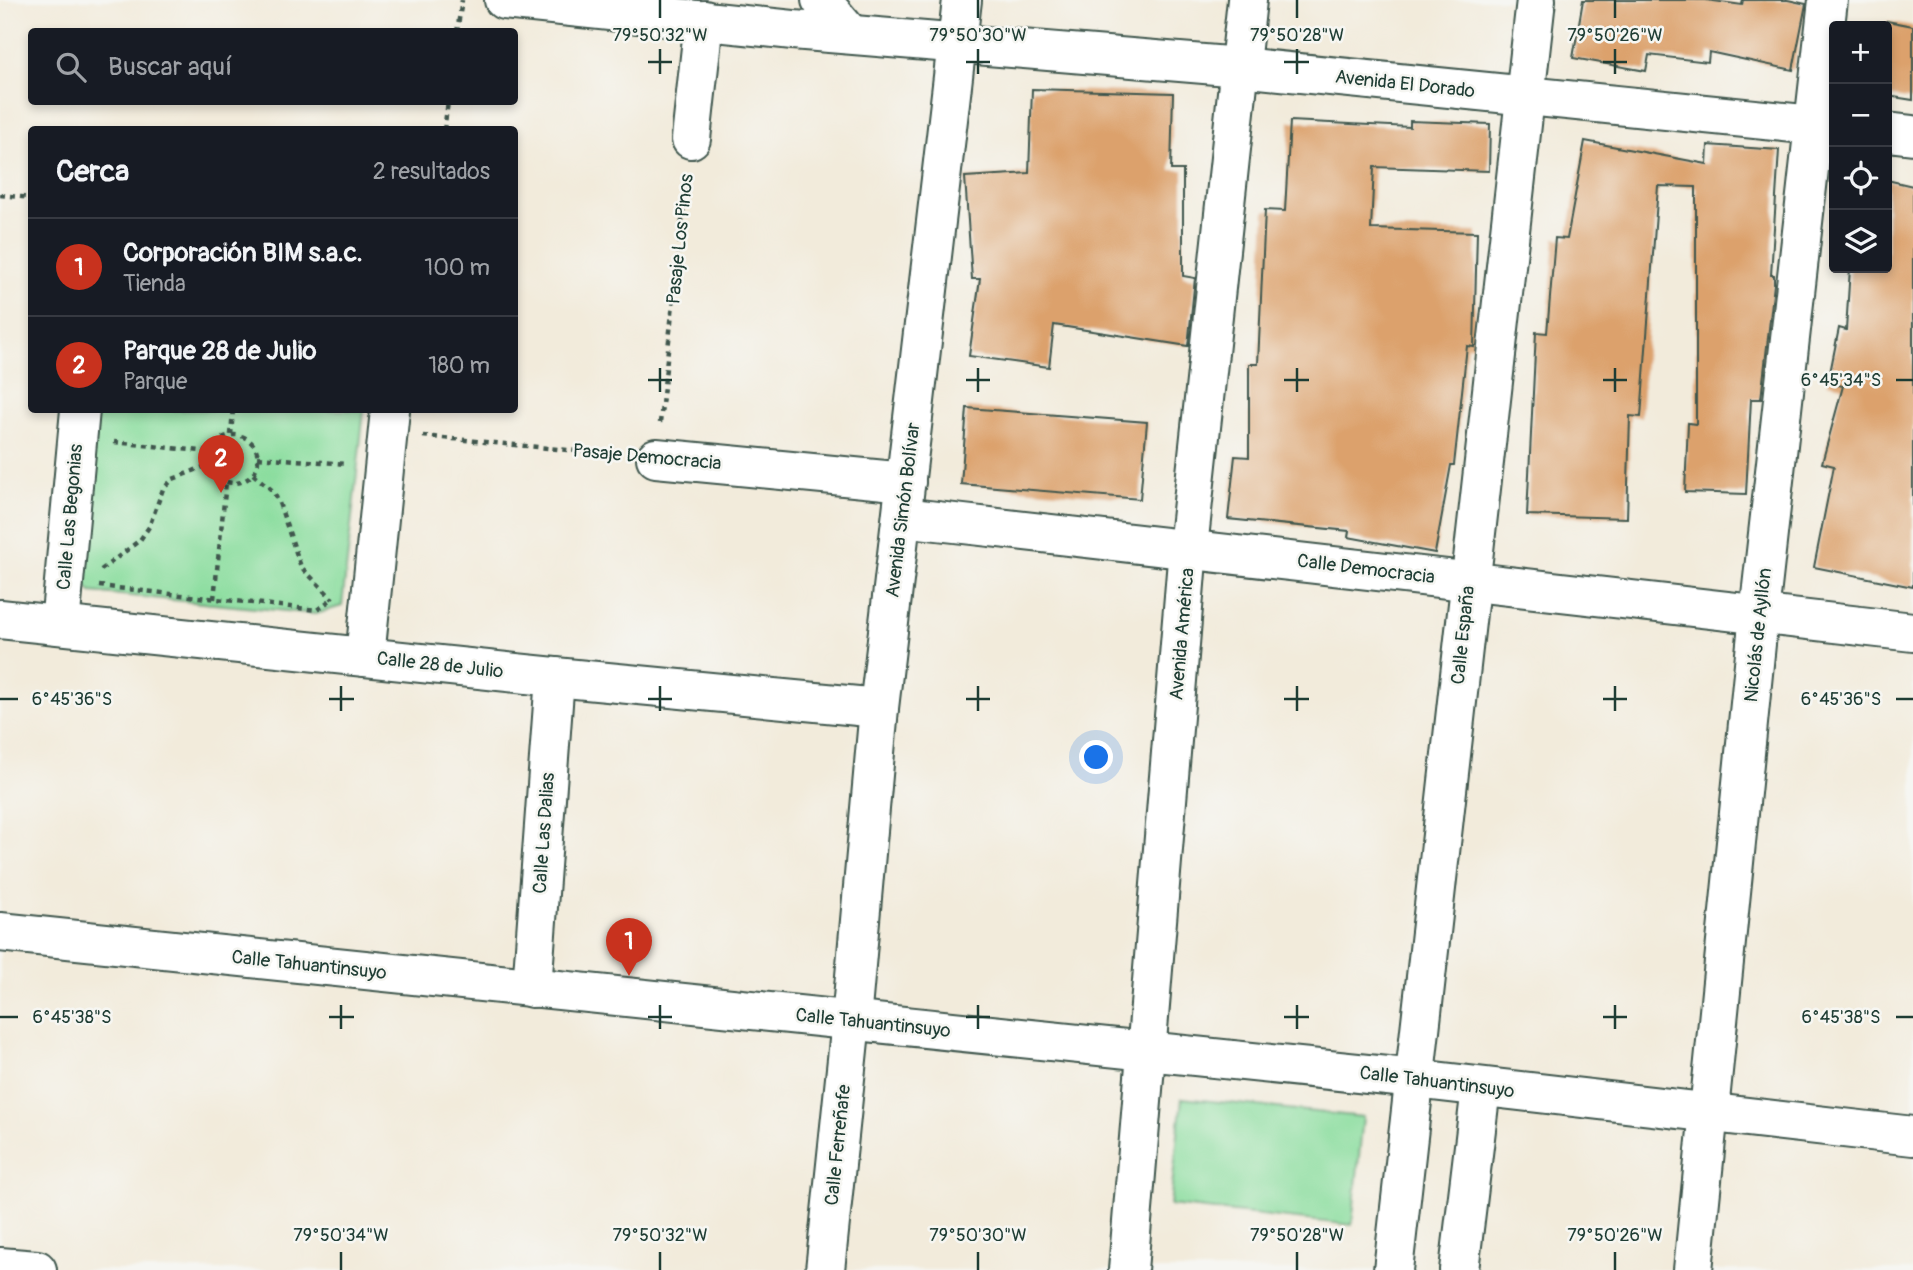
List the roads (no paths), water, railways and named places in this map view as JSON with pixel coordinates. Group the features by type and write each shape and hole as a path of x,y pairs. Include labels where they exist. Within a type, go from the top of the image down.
{"street":[{"name":"Avenida El Dorado","path":"504,0 729,15 795,15 850,34 1240,67 1824,126"},
{"path":"821,0 850,34"},
{"name":"Avenida Simón Bolívar","path":"851,1021 880,708 962,0"},
{"name":"Avenida América","path":"1129,1270 1188,548 1247,0"},
{"name":"Calle España","path":"1393,1270 1536,0"},
{"name":"Nicolás de Ayllón","path":"1693,1270 1759,614 1824,126 1828,0"},
{"path":"691,139 729,15"},
{"path":"1892,133 1913,135"},
{"name":"Calle Las Begonias","path":"61,625 80,413"},
{"path":"365,657 387,436"},
{"name":"Pasaje Democracia","path":"656,458 904,499"},
{"name":"Calle Democracia","path":"904,499 1188,548 1913,632"},
{"name":"Calle 28 de Julio","path":"0,619 880,708"},
{"name":"Calle Las Dalias","path":"532,988 555,677"},
{"name":"Calle Tahuantinsuyo","path":"0,932 1416,1079 1913,1136"},
{"name":"Calle Ferreñafe","path":"825,1270 851,1021"},
{"path":"1459,1270 1481,1088"},
{"path":"0,1267 37,1270"}],"place":[{"name":"Parque 28 de Julio","path":"221,493"},
{"name":"Corporación BIM s.a.c.","path":"629,976"}]}
